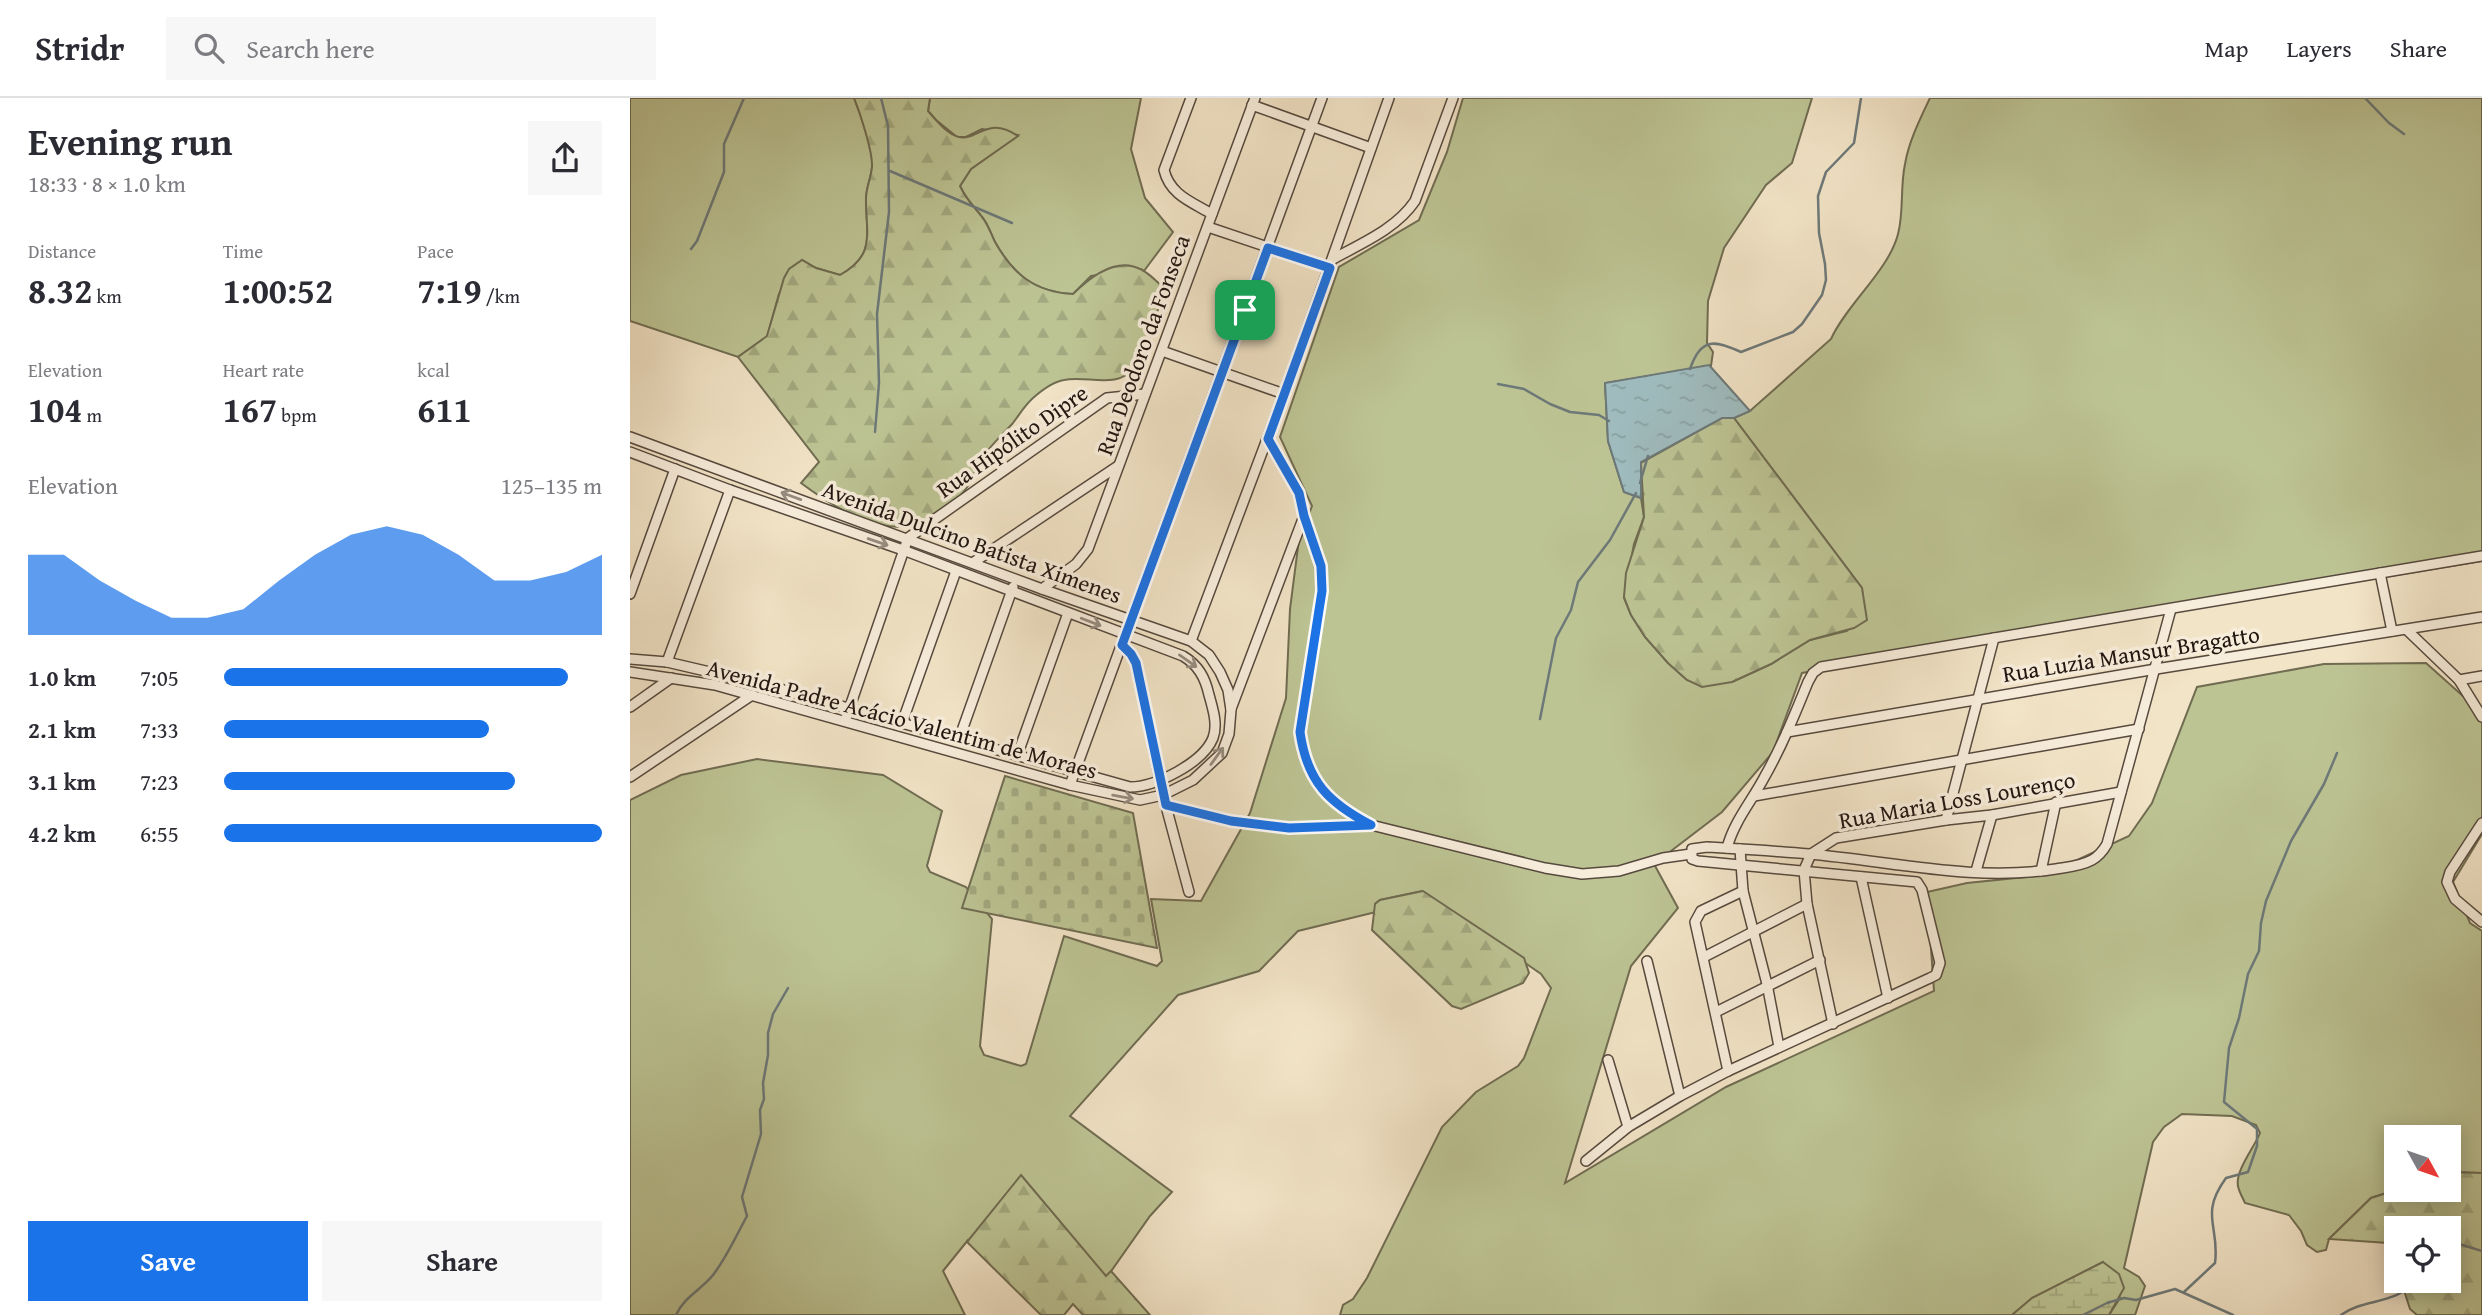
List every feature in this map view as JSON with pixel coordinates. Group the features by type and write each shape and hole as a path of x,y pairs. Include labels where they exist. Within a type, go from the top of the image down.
{"street":[{"path":"1191,98 1164,170 1171,187 1181,197 1212,214"},
{"path":"1070,785 1322,98"},
{"path":"1191,641 1268,439 1390,98"},
{"path":"1208,227 1268,248 1331,263 1408,212 1415,201 1453,98"},
{"path":"1254,102 1371,148"},
{"name":"Rua Deodoro da Fonseca","path":"1042,589 1082,557 1254,102"},
{"path":"1162,351 1284,394"},
{"name":"Rua Hipólito Dipre","path":"908,538 1107,398 1145,394"},
{"name":"Avenida Dulcino Batista Ximenes","path":"630,437 1191,641 1209,655 1228,690 1231,710 1229,734 1222,753 1193,780 1165,800"},
{"path":"1268,439 1299,493 1321,566 1322,591 1300,732 1302,747 1313,778 1329,800 1371,825"},
{"name":"Avenida Dulcino Batista Ximenes","path":"630,452 903,550 1183,656 1195,663 1209,695 1215,722 1213,738 1199,758 1161,780"},
{"path":"974,562 1118,466"},
{"path":"630,594 675,469"},
{"path":"667,663 730,490"},
{"path":"1231,710 1304,516"},
{"path":"845,721 908,538"},
{"path":"1727,848 1737,820 1754,796 1787,732 1808,682 1821,667 2482,556"},
{"path":"902,723 956,571"},
{"path":"2380,573 2392,631"},
{"path":"959,739 1016,579"},
{"path":"1691,854 1692,859 1698,862 1807,862 1999,873 2041,871 2082,864 2101,853 2107,844 2171,608"},
{"path":"1017,756 1068,613"},
{"name":"Rua Luzia Mansur Bragatto","path":"1787,732 2482,617"},
{"path":"2407,630 2459,680 2482,717"},
{"path":"1946,820 1994,638"},
{"path":"1122,645 1136,663 1165,800 1189,892"},
{"name":"Avenida Padre Acácio Valentim de Moraes","path":"630,659 667,663 719,674 1130,787 1161,780"},
{"name":"Avenida Padre Acácio Valentim de Moraes","path":"630,672 715,685 1070,785 1132,799 1165,800"},
{"path":"715,685 719,674"},
{"path":"2459,680 2482,676"},
{"path":"630,707 671,678"},
{"path":"630,776 752,695"},
{"path":"1754,796 2139,730"},
{"name":"Rua Maria Loss Lourenço","path":"1807,862 1836,838 1992,815 2121,792"},
{"path":"1165,800 1231,821 1289,828 1371,825 1545,868 1582,874 1619,871 1663,858 1691,854 1695,848 1727,848 1807,862 1861,877 1912,880 1920,885 1940,963 1936,975 1680,1096 1628,1127 1586,1161"},
{"path":"2041,871 2056,802"},
{"path":"1976,871 1992,815"},
{"path":"2482,823 2447,882 2455,899 2482,922"},
{"path":"1740,849 1743,891 1767,985 1779,1047"},
{"path":"1807,862 1807,904 1833,1024"},
{"path":"1861,877 1888,998"},
{"path":"1728,1071 1695,922 1700,911 1743,891"},
{"path":"1704,957 1807,904"},
{"path":"1716,1012 1820,960"},
{"path":"1647,961 1680,1096"},
{"path":"1608,1060 1628,1127"}],"green space":[{"path":"630,98 854,98 872,160 866,195 867,243 864,252 859,260 840,275 816,268 802,260 779,294 767,337 738,357 630,321"},
{"path":"854,98 930,98 928,111 950,133 959,137 972,136 991,128 1007,130 1018,136 971,169 960,186 1009,263 1026,279 1047,290 1073,294 1104,270 1123,265 1142,270 1164,288 1141,359 1128,374 1111,380 1064,380 1044,389 1027,404 985,454 970,483 951,506 931,520 910,526 888,526 866,521 844,511 801,483 819,462 738,357 767,336 789,269 802,260 816,268 840,275 859,260 864,252 867,234 866,195 872,160"},
{"path":"930,98 1141,98 1131,149 1145,198 1173,232 1144,271 1141,269 1091,276 1073,294 1059,293 1036,285 1009,263 960,186 971,169 1018,135 982,129 966,137 957,137 928,111"},
{"path":"1463,98 1812,98 1792,163 1766,185 1724,248 1708,301 1707,343 1713,352 1711,366 1605,383 1608,441 1624,492 1641,498 1644,517 1634,544 1624,598 1631,615 1645,637 1687,680 1732,682 1771,664 1810,640 1847,631 1863,601 1862,588 1734,418 1750,411 1831,339 1886,261 1900,226 1907,155 1930,98 2482,98 2482,561 1802,673 1773,752 1722,812 1654,864 1678,908 1631,966 1565,1183 1726,1087 1934,991 1927,892 1967,883 2045,875 2129,836 2152,803 2197,687 2324,664 2426,663 2482,713 2482,834 2453,882 2470,923 2482,931 2482,1173 2461,1172 2461,1125 2384,1125 2384,1194 2371,1198 2329,1239 2326,1250 2317,1252 2307,1245 2289,1215 2245,1203 2238,1180 2260,1133 2256,1125 2232,1116 2182,1114 2164,1127 2153,1142 2124,1268 2139,1277 2145,1286 2135,1315 2109,1315 2120,1298 2103,1262 2032,1298 2012,1315 1340,1315 1343,1305 1353,1299 1367,1278 1442,1127 1476,1092 1518,1066 1524,1058 1551,988 1541,974 1422,891 1380,900 1375,904 1376,912 1298,931 1259,971 1178,995 1070,1116 1172,1192 1150,1216 1107,1277 968,1240 943,1271 965,1315 630,1315 630,800 681,775 757,759 883,775 942,811 927,866 930,872 966,887 992,919 980,1046 984,1055 1021,1066 1026,1064 1064,936 1157,966 1162,961 1151,899 1201,901 1250,813 1286,698 1290,609 1299,539 1312,506 1280,437 1339,267 1419,220 1447,152"},
{"path":"1722,418 1734,418 1862,588 1867,620 1854,628 1810,640 1771,664 1732,682 1702,687 1687,680 1645,637 1631,615 1624,597 1626,573 1644,517 1641,463"},
{"path":"1005,776 1133,813 1157,948 962,908"},
{"path":"1423,891 1524,958 1529,973 1523,983 1461,1009 1452,1006 1372,930 1375,904 1380,900"},
{"path":"2461,1172 2482,1173 2482,1315 2417,1315 2410,1309 2405,1293 2461,1293 2461,1216 2384,1216 2384,1243 2329,1239 2371,1198 2384,1194 2384,1202 2461,1202"},
{"path":"1021,1175 1106,1276 1111,1271 1150,1315 1083,1315 1073,1304 1064,1315 1041,1315 967,1242"},
{"path":"2103,1262 2119,1274 2124,1288 2109,1315 2012,1315 2032,1298"}],"water":[{"path":"1709,365 1750,411 1734,418 1722,418 1641,462 1641,498 1624,492 1608,441 1605,383"}],"waterway":[{"path":"691,249 697,241 724,172 724,144 744,98"},
{"path":"875,432 879,383 877,314 889,212 888,126 881,98"},
{"path":"1690,369 1704,346 1724,345 1741,352 1793,332 1802,324 1822,295 1826,280 1819,233 1818,196 1826,172 1854,143 1861,98"},
{"path":"2365,98 2404,134"},
{"path":"890,171 1012,223"},
{"path":"1498,384 1524,389 1570,412 1599,415 1609,421"},
{"path":"1640,483 1648,456"},
{"path":"1540,719 1556,638 1571,610 1578,582 1610,540 1636,493"},
{"path":"2184,1292 2215,1263 2212,1220 2214,1202 2226,1178 2248,1172 2257,1146 2257,1129 2224,1102 2229,1048 2239,1018 2248,974 2259,951 2266,901 2291,841 2324,784 2337,753"},
{"path":"676,1315 718,1268 747,1216 742,1197 761,1134 760,1110 764,1099 768,1033 773,1014 788,988"},
{"path":"2461,1245 2482,1251"},
{"path":"2083,1315 2124,1298 2136,1300 2175,1289 2233,1315"},
{"path":"2341,1315 2401,1293"}],"route":[{"path":"1268,248 1330,268 1268,439 1299,493 1321,566 1322,591 1300,732 1302,747 1313,778 1329,800 1371,825 1289,828 1231,821 1166,805 1136,663 1122,645 1245,310 1268,248"}]}
